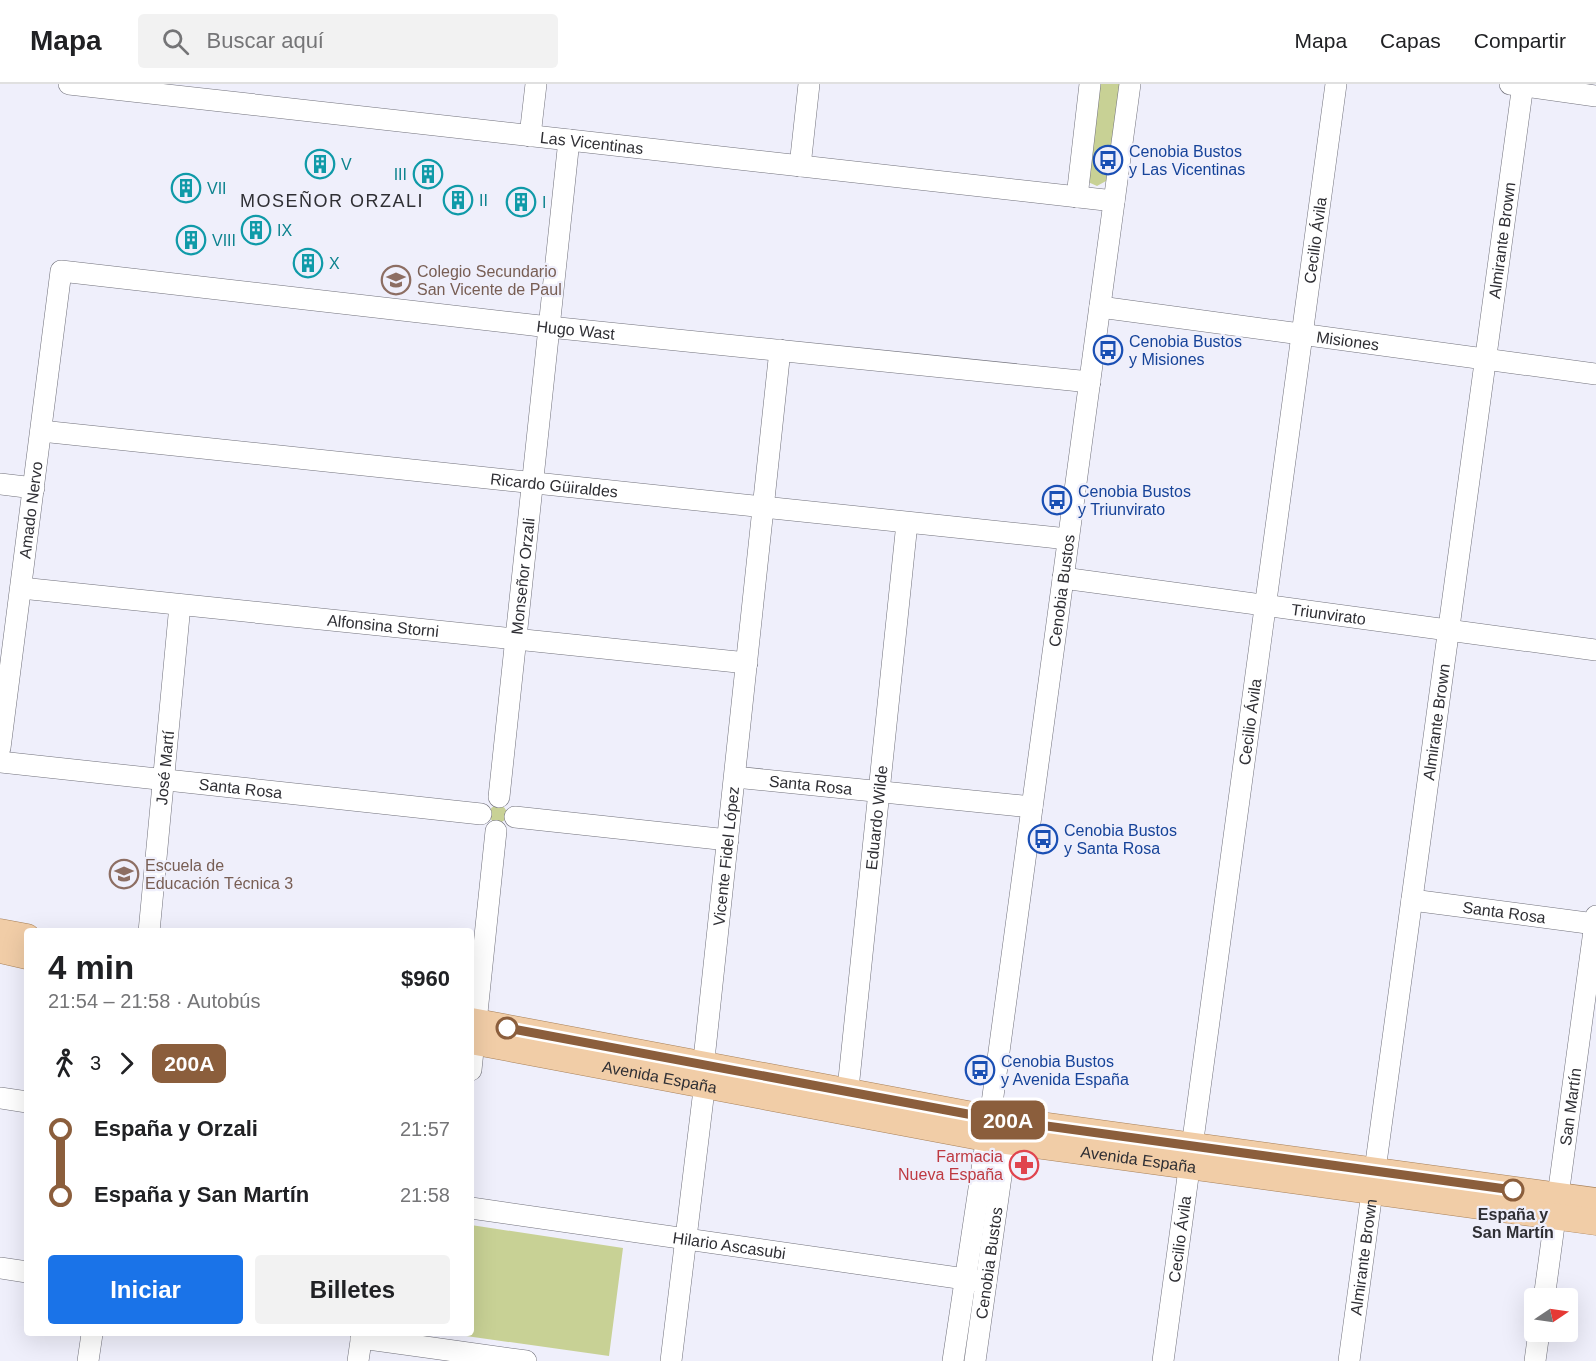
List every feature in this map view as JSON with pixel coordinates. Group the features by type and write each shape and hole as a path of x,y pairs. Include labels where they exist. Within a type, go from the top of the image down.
{"main road":[{"path":"0,932 24,936"},
{"path":"0,950 24,955"},
{"name":"Avenida España","path":"474,1032 846,1102 994,1122 1191,1156 1557,1206 1596,1222"},
{"name":"Avenida España","path":"1557,1206 1596,1201"}],"street":[{"name":"Las Vicentinas","path":"69,84 210,92 530,136 1114,201"},
{"path":"530,136 536,84"},
{"path":"800,166 809,84"},
{"path":"1077,197 1090,84"},
{"name":"Cenobia Bustos","path":"953,1361 964,1279 994,1122 1032,807 1130,84"},
{"name":"Cecilio Ávila","path":"1163,1361 1336,84"},
{"path":"1518,85 1596,96"},
{"name":"Almirante Brown","path":"1349,1361 1486,359 1518,85"},
{"name":"Monseñor Orzali","path":"499,797 569,140"},
{"name":"Hugo Wast","path":"61,271 549,327 1090,382"},
{"name":"Amado Nervo","path":"0,748 61,271"},
{"name":"Misiones","path":"1100,307 1596,374"},
{"name":"Vicente Fidel López","path":"671,1361 704,1075 780,350"},
{"name":"Ricardo Güiraldes","path":"41,431 1068,540"},
{"path":"0,484 34,488"},
{"name":"Eduardo Wilde","path":"846,1102 907,523"},
{"name":"Triunvirato","path":"1063,578 1596,650"},
{"name":"Alfonsina Storni","path":"21,588 747,663"},
{"name":"José Martí","path":"149,928 180,604"},
{"name":"Santa Rosa","path":"0,762 481,814"},
{"name":"Santa Rosa","path":"735,777 1032,807"},
{"path":"499,797 513,804 515,818 507,830 495,831 485,826 481,814 488,800 499,797"},
{"path":"515,818 728,840"},
{"path":"474,1023 495,831"},
{"name":"Santa Rosa","path":"1412,900 1595,920"},
{"name":"San Martín","path":"1546,1288 1595,920"},
{"path":"0,1098 24,1101"},
{"name":"Cenobia Bustos","path":"975,1361 986,1282 994,1122"},
{"name":"Hilario Ascasubi","path":"474,1208 986,1282"},
{"path":"0,1268 24,1272"},
{"path":"88,1361 92,1336"},
{"path":"358,1361 362,1336 526,1361"},
{"path":"1535,1361 1538,1342"}],"green space":[{"path":"1098,84 1120,84 1106,181 1097,186 1088,182"},
{"path":"498,805 504,808 507,814 504,820 498,823 492,820 489,814 492,808"},
{"path":"474,1225 623,1248 609,1356 466,1336 474,1336"}],"bus line":[{"name":"200A","path":"507,1028 989,1118 1513,1190"}],"place":[{"name":"Cenobia Bustos y Las Vicentinas","path":"1108,160"},
{"name":"V","path":"320,164"},
{"name":"III","path":"428,174"},
{"name":"VII","path":"186,188"},
{"name":"II","path":"458,200"},
{"name":"I","path":"521,202"},
{"name":"IX","path":"256,230"},
{"name":"VIII","path":"191,240"},
{"name":"X","path":"308,263"},
{"name":"Colegio Secundario San Vicente de Paul","path":"396,280"},
{"name":"Cenobia Bustos y Misiones","path":"1108,350"},
{"name":"Cenobia Bustos y Triunvirato","path":"1057,500"},
{"name":"Cenobia Bustos y Santa Rosa","path":"1043,839"},
{"name":"Escuela de Educación Técnica 3","path":"124,874"},
{"name":"Cenobia Bustos y Avenida España","path":"980,1070"},
{"name":"Farmacia Nueva España","path":"1024,1165"},
{"name":"España y San Martín","path":"1513,1190"}],"district":[{"name":"MOSEÑOR ORZALI","path":"332,201"}]}
